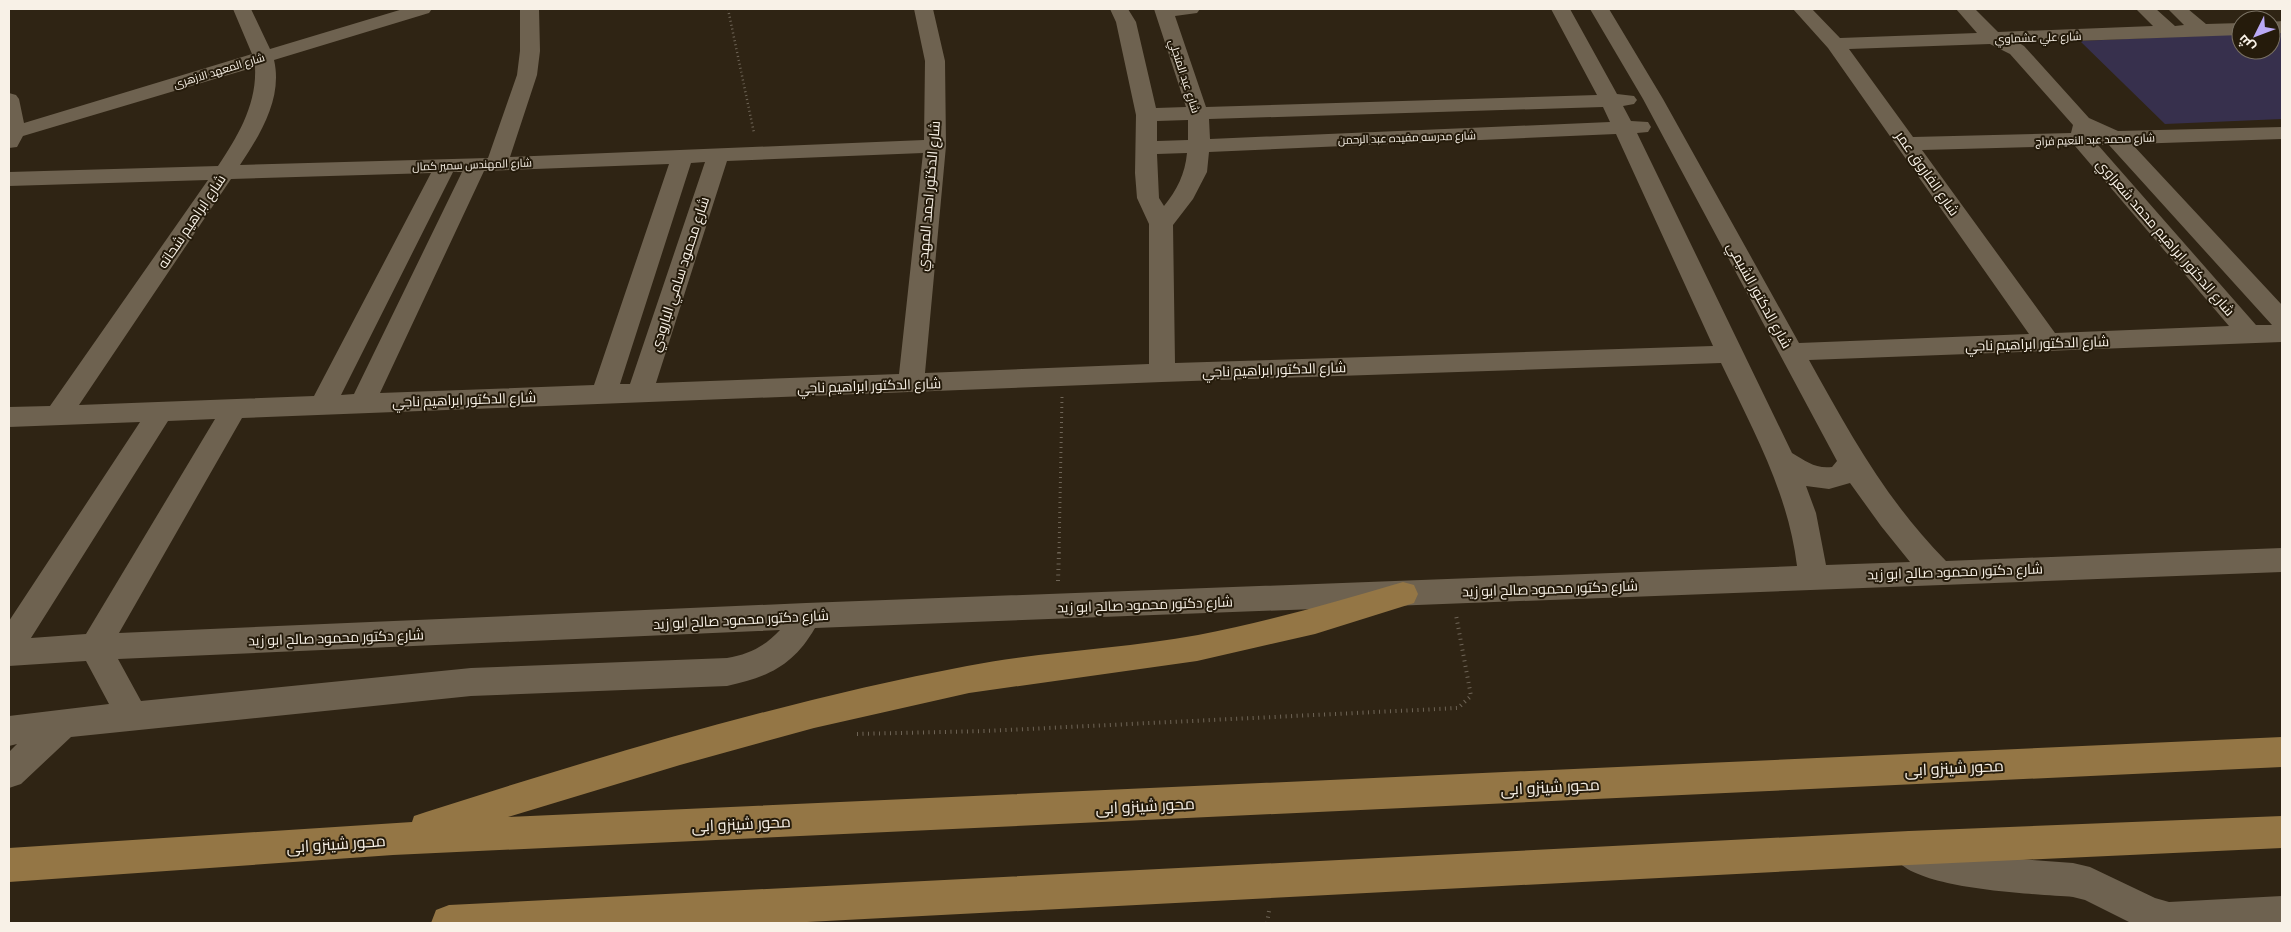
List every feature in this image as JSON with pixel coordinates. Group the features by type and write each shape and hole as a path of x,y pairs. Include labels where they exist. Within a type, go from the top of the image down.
{"main road":[{"path":"393,839 549,788 680,750 824,712 969,679 1198,648 1306,624 1403,594"},
{"name":"محور شينزو ابى","path":"9,866 393,839 2282,752"},
{"path":"449,923 1908,848 2282,832"}],"street":[{"name":"شارع ابراهيم شحاته","path":"57,416 247,139 260,109 266,82 264,57 242,9"},
{"name":"شارع المعهد الازهرى","path":"12,137 422,9"},
{"path":"363,402 487,164 527,75 530,51 529,9"},
{"name":"شارع الدكتور احمد المهدي","path":"911,383 935,146 935,61 924,9"},
{"path":"1119,9 1126,22 1147,115 1146,173 1148,198 1161,224 1162,373"},
{"path":"1163,10 1190,9"},
{"path":"1562,9 1611,101 1729,354 1784,461 1804,515 1811,546 1813,577"},
{"name":"شارع الدكتور الشيمي","path":"1599,9 1653,99 1851,461 1887,516 1910,544 1937,571"},
{"name":"شارع الفاروق عمر","path":"1802,9 1835,44 2048,342"},
{"path":"1965,9 1993,38 2017,44"},
{"path":"2145,9 2171,32"},
{"path":"2177,9 2202,31"},
{"name":"شارع عبد المتجلي","path":"1161,224 1182,199 1196,172 1199,145 1198,113 1163,10"},
{"name":"شارع الدكتور ابراهيم محمد شعراوي","path":"1997,16 2082,130 2250,335"},
{"name":"شارع علي عشماوي","path":"2017,44 2171,32 2231,30"},
{"name":"شارع علي عشماوي","path":"1835,44 1993,38"},
{"path":"9,99 12,137"},
{"path":"1147,115 1653,99"},
{"name":"شارع مدرسه مفيده عبد الرحمن","path":"1147,148 1668,126"},
{"name":"شارع محمد عبد النعيم فراج","path":"1908,144 2082,130 2114,138 2278,137"},
{"name":"شارع الدكتور ابراهيم محمد شعراوي","path":"2114,138 2282,320"},
{"name":"شارع المهندس سمير كمال","path":"9,180 487,164 935,146"},
{"name":"شارع محمود سامي البارودي","path":"640,393 718,155"},
{"path":"604,394 682,156"},
{"path":"323,404 446,165"},
{"name":"شارع الدكتور ابراهيم ناجي","path":"1791,352 2282,333"},
{"name":"شارع الدكتور ابراهيم ناجي","path":"9,417 234,409 363,402 1729,354"},
{"path":"133,718 94,647 234,409"},
{"path":"9,647 160,412"},
{"path":"1784,461 1800,472 1810,476 1830,478 1845,473 1851,461"},
{"name":"شارع دكتور محمود صالح ابو زيد","path":"9,653 94,647 806,616 1403,594 1937,571 2282,560"},
{"path":"9,731 62,723 133,718 471,682 727,672 745,669 762,663 785,647 795,637 806,616"},
{"path":"9,773 62,723"},
{"path":"1908,848 1926,859 1979,873 2073,880 2090,884 2161,920 2282,914"}],"path":[{"path":"728,9 758,154"},
{"path":"1058,607 1062,377"},
{"path":"856,734 986,732 1458,708 1471,696 1452,592"}],"shaded area":[{"path":"2282,33 2282,119 2165,124 2080,41 2231,34 2231,60 2281,60"}]}
